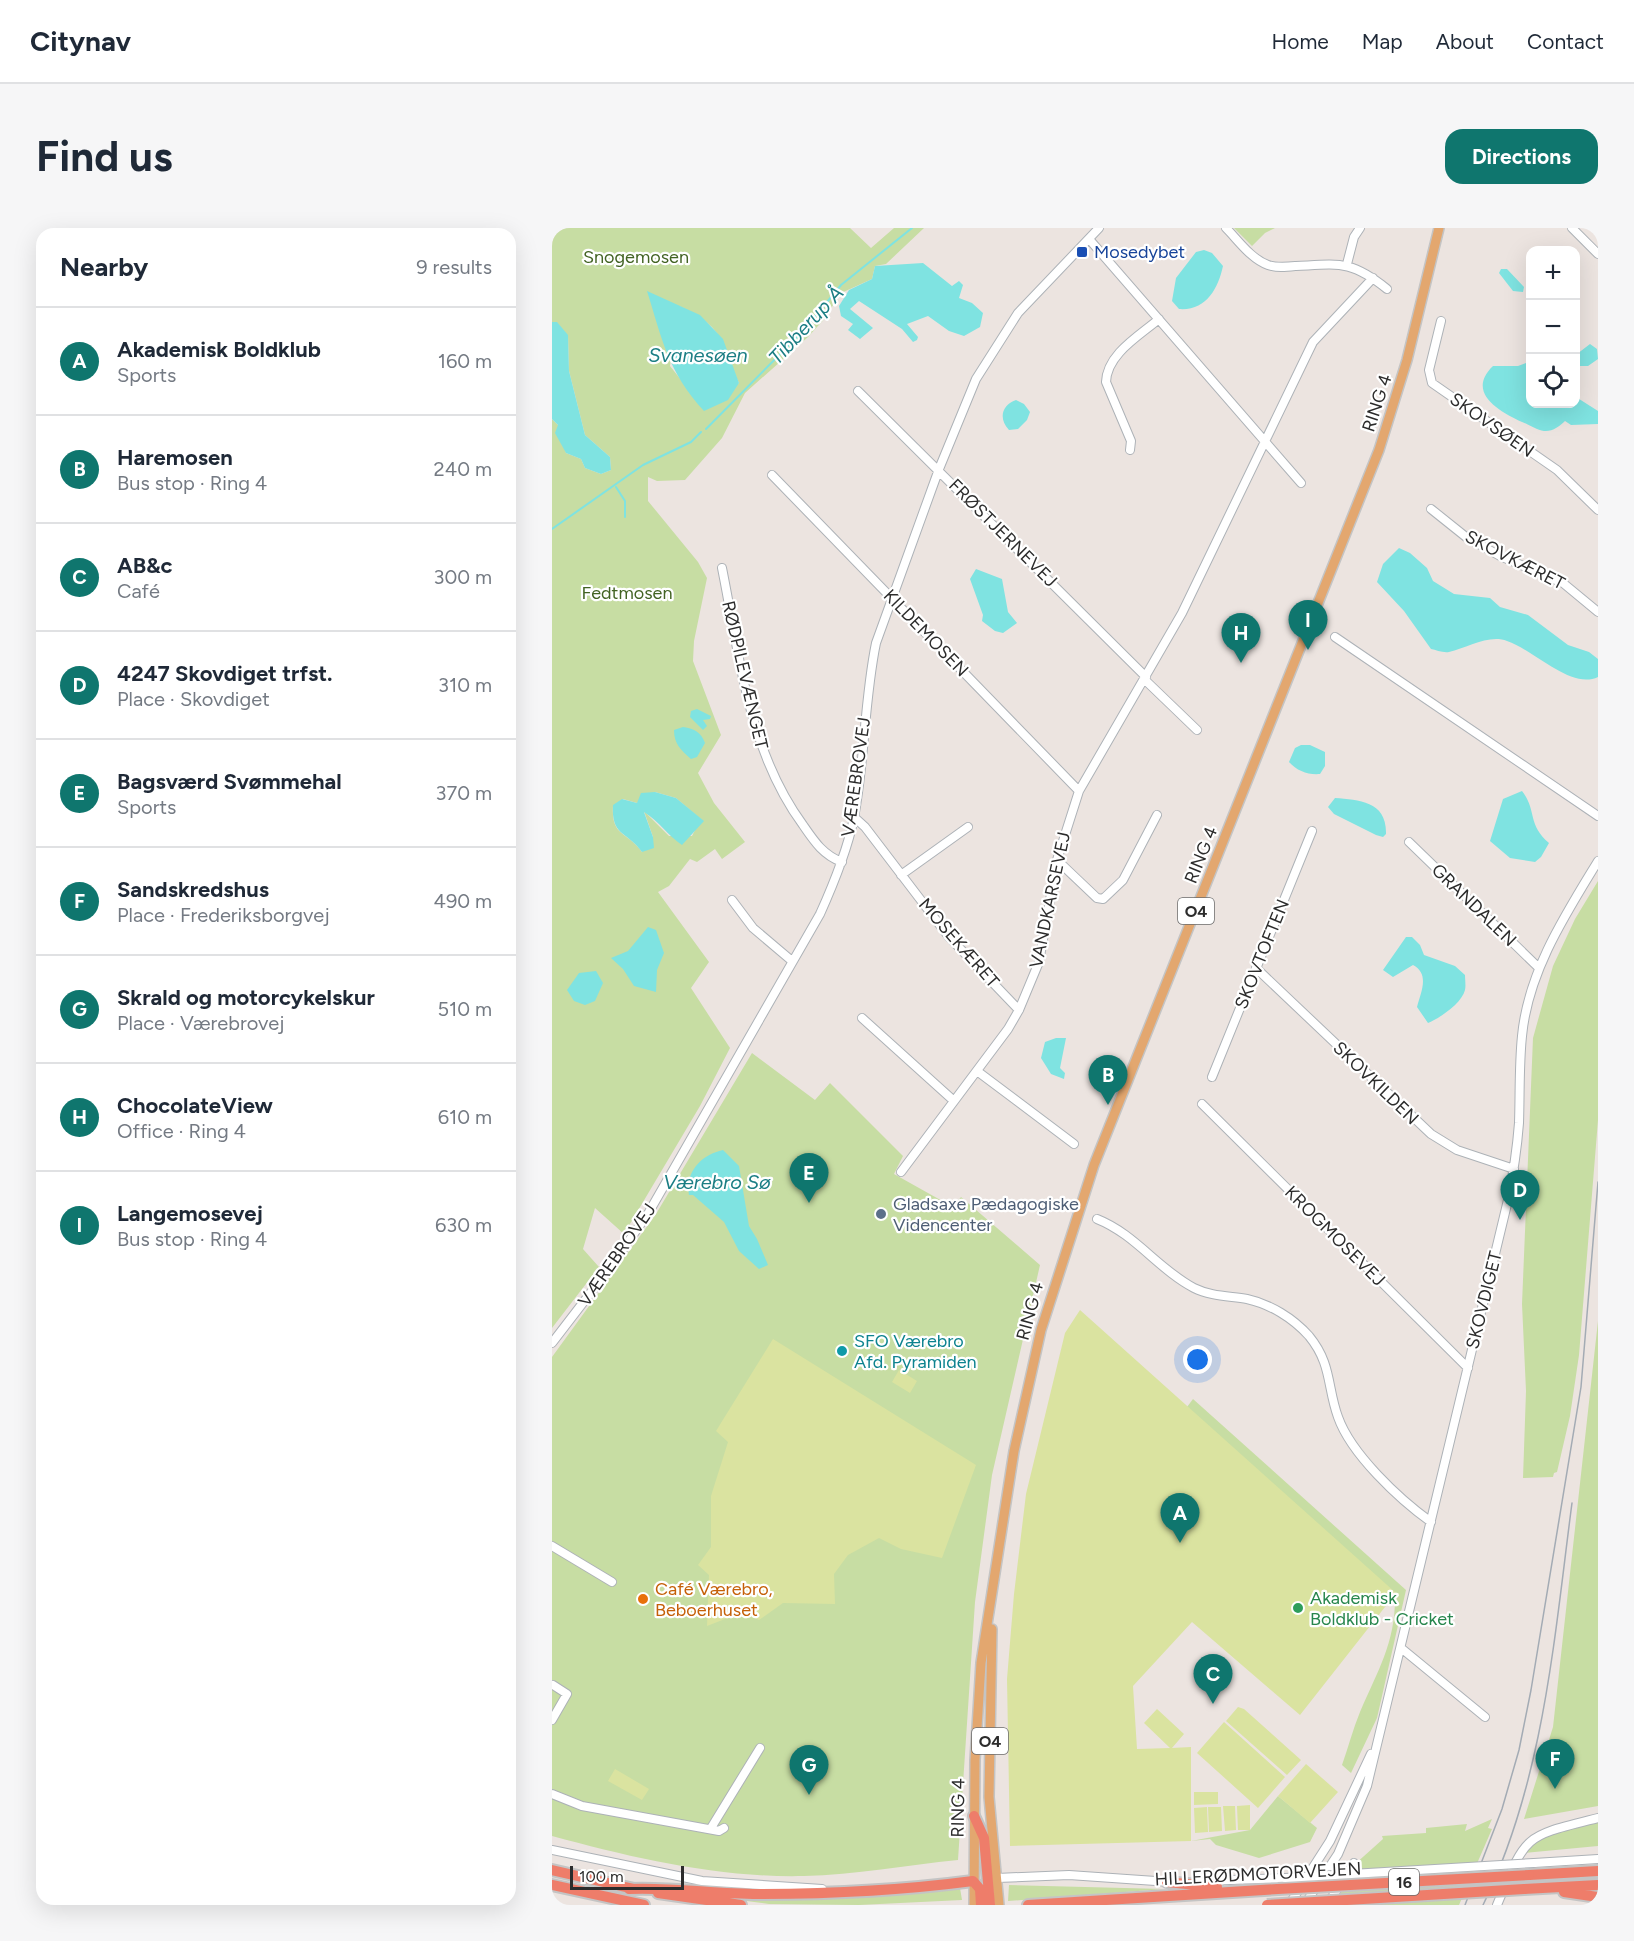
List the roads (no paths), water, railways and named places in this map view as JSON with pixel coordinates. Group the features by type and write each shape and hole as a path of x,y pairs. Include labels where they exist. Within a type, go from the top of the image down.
{"highway":[{"path":"975,1816 984,1838 986,1885 990,1905"},
{"path":"552,1870 629,1888 741,1905"},
{"name":"HILLERØDMOTORVEJEN","path":"1028,1905 1598,1871"},
{"path":"1167,1882 1250,1891"},
{"path":"629,1888 660,1887 756,1894 986,1885"},
{"path":"981,1905 986,1885"},
{"name":"HILLERØDMOTORVEJEN","path":"1264,1905 1598,1885"},
{"path":"552,1886 609,1905"},
{"path":"552,1886 644,1905"},
{"path":"1546,1888 1598,1897"}],"main road":[{"name":"RING 4","path":"975,1816 981,1664 992,1605 1004,1506 1026,1392 1041,1330 1073,1226 1116,1109 1361,499 1407,360 1439,228"},
{"name":"RING 4","path":"974,1905 986,1885 992,1605"},
{"name":"RING 4","path":"986,1885 999,1905"}],"street":[{"name":"VÆREBROVEJ","path":"552,1343 612,1265 649,1212 820,914 842,862 854,817 869,679 876,644 891,597 939,469 976,379 1005,330 1033,296 1099,228"},
{"path":"1226,228 1258,260 1267,265 1279,267 1347,264 1373,278 1387,289"},
{"path":"1347,264 1354,237 1360,228"},
{"path":"1572,228 1598,254"},
{"path":"1089,239 1301,483"},
{"name":"VANDKARSEVEJ","path":"901,1172 977,1071 1019,1010 1039,962 1057,860 1079,791 1182,614 1312,342 1373,278"},
{"path":"1130,450 1131,441 1106,382 1107,372 1114,358 1159,319"},
{"name":"SKOVSØEN","path":"1441,321 1429,370 1432,383 1557,470 1598,510"},
{"name":"FRØSTJERNEVEJ","path":"858,391 939,469 1145,678"},
{"name":"KILDEMOSEN","path":"772,475 1079,791"},
{"name":"SKOVKÆRET","path":"1431,509 1466,537 1500,556 1563,583 1598,612"},
{"name":"RØDPILEVÆNGET","path":"722,568 754,724 771,776 788,805 819,847 830,858 842,862"},
{"path":"1335,637 1598,816"},
{"path":"1145,678 1197,730"},
{"path":"1057,860 1097,898 1103,899 1123,880 1157,815"},
{"name":"MOSEKÆRET","path":"854,817 865,827 949,937 1019,1010"},
{"path":"902,875 968,827"},
{"name":"SKOVTOFTEN","path":"1212,1077 1312,831"},
{"name":"GRANDALEN","path":"1408,842 1539,968"},
{"name":"SKOVDIGET","path":"1304,1905 1347,1837 1367,1786 1514,1169 1522,1036 1528,1005 1539,968 1557,931 1598,861"},
{"path":"732,900 753,928 792,961"},
{"name":"SKOVKILDEN","path":"1256,968 1431,1134 1457,1150 1514,1169"},
{"path":"862,1017 954,1101"},
{"path":"977,1071 1074,1144"},
{"name":"KROGMOSEVEJ","path":"1202,1104 1468,1368"},
{"path":"1097,1219 1119,1228 1175,1276 1194,1288 1215,1295 1256,1302 1294,1321 1309,1336 1321,1354 1330,1377 1336,1414 1344,1432 1359,1453 1417,1512 1431,1522"},
{"path":"552,1546 612,1582"},
{"path":"1401,1648 1485,1717"},
{"path":"552,1685 567,1694 552,1720"},
{"path":"711,1828 760,1748"},
{"name":"SKOVDIGET","path":"1289,1905 1330,1841 1375,1748"},
{"path":"552,1794 582,1806 719,1831 724,1828"},
{"path":"1497,1905 1517,1857 1528,1841 1546,1832 1598,1818"},
{"path":"552,1850 702,1881 836,1891"},
{"path":"986,1885 1069,1875 1125,1877 1167,1882 1285,1878 1598,1859"},
{"path":"1327,1905 1354,1863"}],"water":[{"path":"1204,250 1212,253 1223,266 1218,283 1209,297 1197,306 1179,309 1172,301 1176,278 1196,252"},
{"path":"923,263 952,286 959,281 963,285 959,298 972,303 983,313 980,327 964,336 949,331 928,316 907,324 918,337 913,342 902,329 859,301 850,309 873,328 860,339 848,330 853,324 841,316 839,306 849,290 872,279 875,266"},
{"path":"1501,269 1507,269 1524,287 1523,292 1513,291 1499,273"},
{"name":"Svanesøen","path":"647,291 700,315 723,339 739,383 728,400 704,411 692,397 674,369 662,340"},
{"path":"552,322 557,322 568,335 569,371 585,435 610,457 611,470 601,474 585,468 581,459 566,453 555,433 558,425 552,419"},
{"path":"1590,344 1597,349 1598,359 1588,366 1580,366 1580,352"},
{"path":"1526,363 1526,408 1580,408 1580,400 1598,411 1598,424 1571,425 1565,421 1553,430 1544,431 1513,418 1495,406 1484,392 1483,384 1486,375 1493,366 1518,366"},
{"path":"1016,400 1024,404 1030,412 1027,420 1018,429 1009,430 1003,421 1003,412 1007,405"},
{"path":"1399,548 1410,553 1427,568 1433,581 1454,594 1490,598 1500,607 1528,615 1568,645 1589,652 1598,659 1598,677 1587,680 1564,674 1518,646 1500,639 1485,640 1449,652 1431,649 1404,611 1377,582 1383,564"},
{"path":"976,569 1002,579 1008,612 1017,623 1003,633 995,631 982,621 983,615 970,579"},
{"path":"697,709 711,716 710,719 703,720 707,726 703,730 690,717 691,711"},
{"path":"683,727 702,736 705,743 697,757 691,759 677,743 674,730"},
{"path":"1310,745 1325,752 1325,766 1320,774 1303,772 1289,762 1295,748"},
{"path":"1522,791 1527,798 1538,830 1549,843 1541,857 1535,862 1510,858 1490,841 1503,799"},
{"path":"655,792 676,798 704,821 682,845 644,812 653,837 654,848 642,852 618,828 613,815 613,805 622,799 637,803 641,793"},
{"path":"1335,798 1370,804 1382,815 1386,834 1383,837 1376,835 1334,814 1328,807"},
{"path":"648,927 656,930 664,953 657,970 656,992 634,986 623,969 611,958 628,951"},
{"path":"1406,937 1412,937 1420,945 1424,955 1455,966 1465,975 1465,990 1460,1000 1444,1014 1428,1023 1417,1007 1423,984 1423,978 1418,969 1413,965 1393,977 1383,970"},
{"path":"596,971 603,983 595,1001 585,1005 574,1001 567,990 579,973"},
{"path":"1056,1038 1066,1038 1060,1068 1065,1073 1064,1079 1051,1074 1041,1058 1045,1042"},
{"name":"Værebro Sø","path":"723,1150 739,1166 749,1226 768,1265 759,1269 739,1251 724,1222 693,1195 689,1195 689,1179 696,1166 707,1156"}],"waterway":[{"name":"Tibberup Å","path":"706,429 805,329 841,285 912,228"},
{"name":"Tibberup Å","path":"552,529 643,465 691,442 701,432"},
{"path":"616,487 625,501 625,517"}],"tram line":[{"path":"1465,1905 1502,1809 1519,1750 1531,1690 1581,1387 1598,1182"},
{"path":"1483,1905 1504,1857 1533,1759 1552,1657 1572,1503"}],"place":[{"name":"Mosedybet","path":"1082,252"},
{"name":"Langemosevej","path":"1308,650"},
{"name":"ChocolateView","path":"1241,663"},
{"name":"Haremosen","path":"1108,1105"},
{"name":"Bagsværd Svømmehal","path":"809,1203"},
{"name":"Gladsaxe Pædagogiske Videncenter","path":"881,1214"},
{"name":"4247 Skovdiget trfst.","path":"1520,1220"},
{"name":"SFO Værebro Afd. Pyramiden","path":"842,1351"},
{"name":"Akademisk Boldklub","path":"1180,1543"},
{"name":"Café Værebro, Beboerhuset","path":"643,1599"},
{"name":"Akademisk Boldklub - Cricket","path":"1298,1608"},
{"name":"AB&c","path":"1213,1704"},
{"name":"Sandskredshus","path":"1555,1789"},
{"name":"Skrald og motorcykelskur","path":"809,1795"}],"park label":[{"name":"Snogemosen","path":"636,257"},
{"name":"Fedtmosen","path":"627,593"}]}
